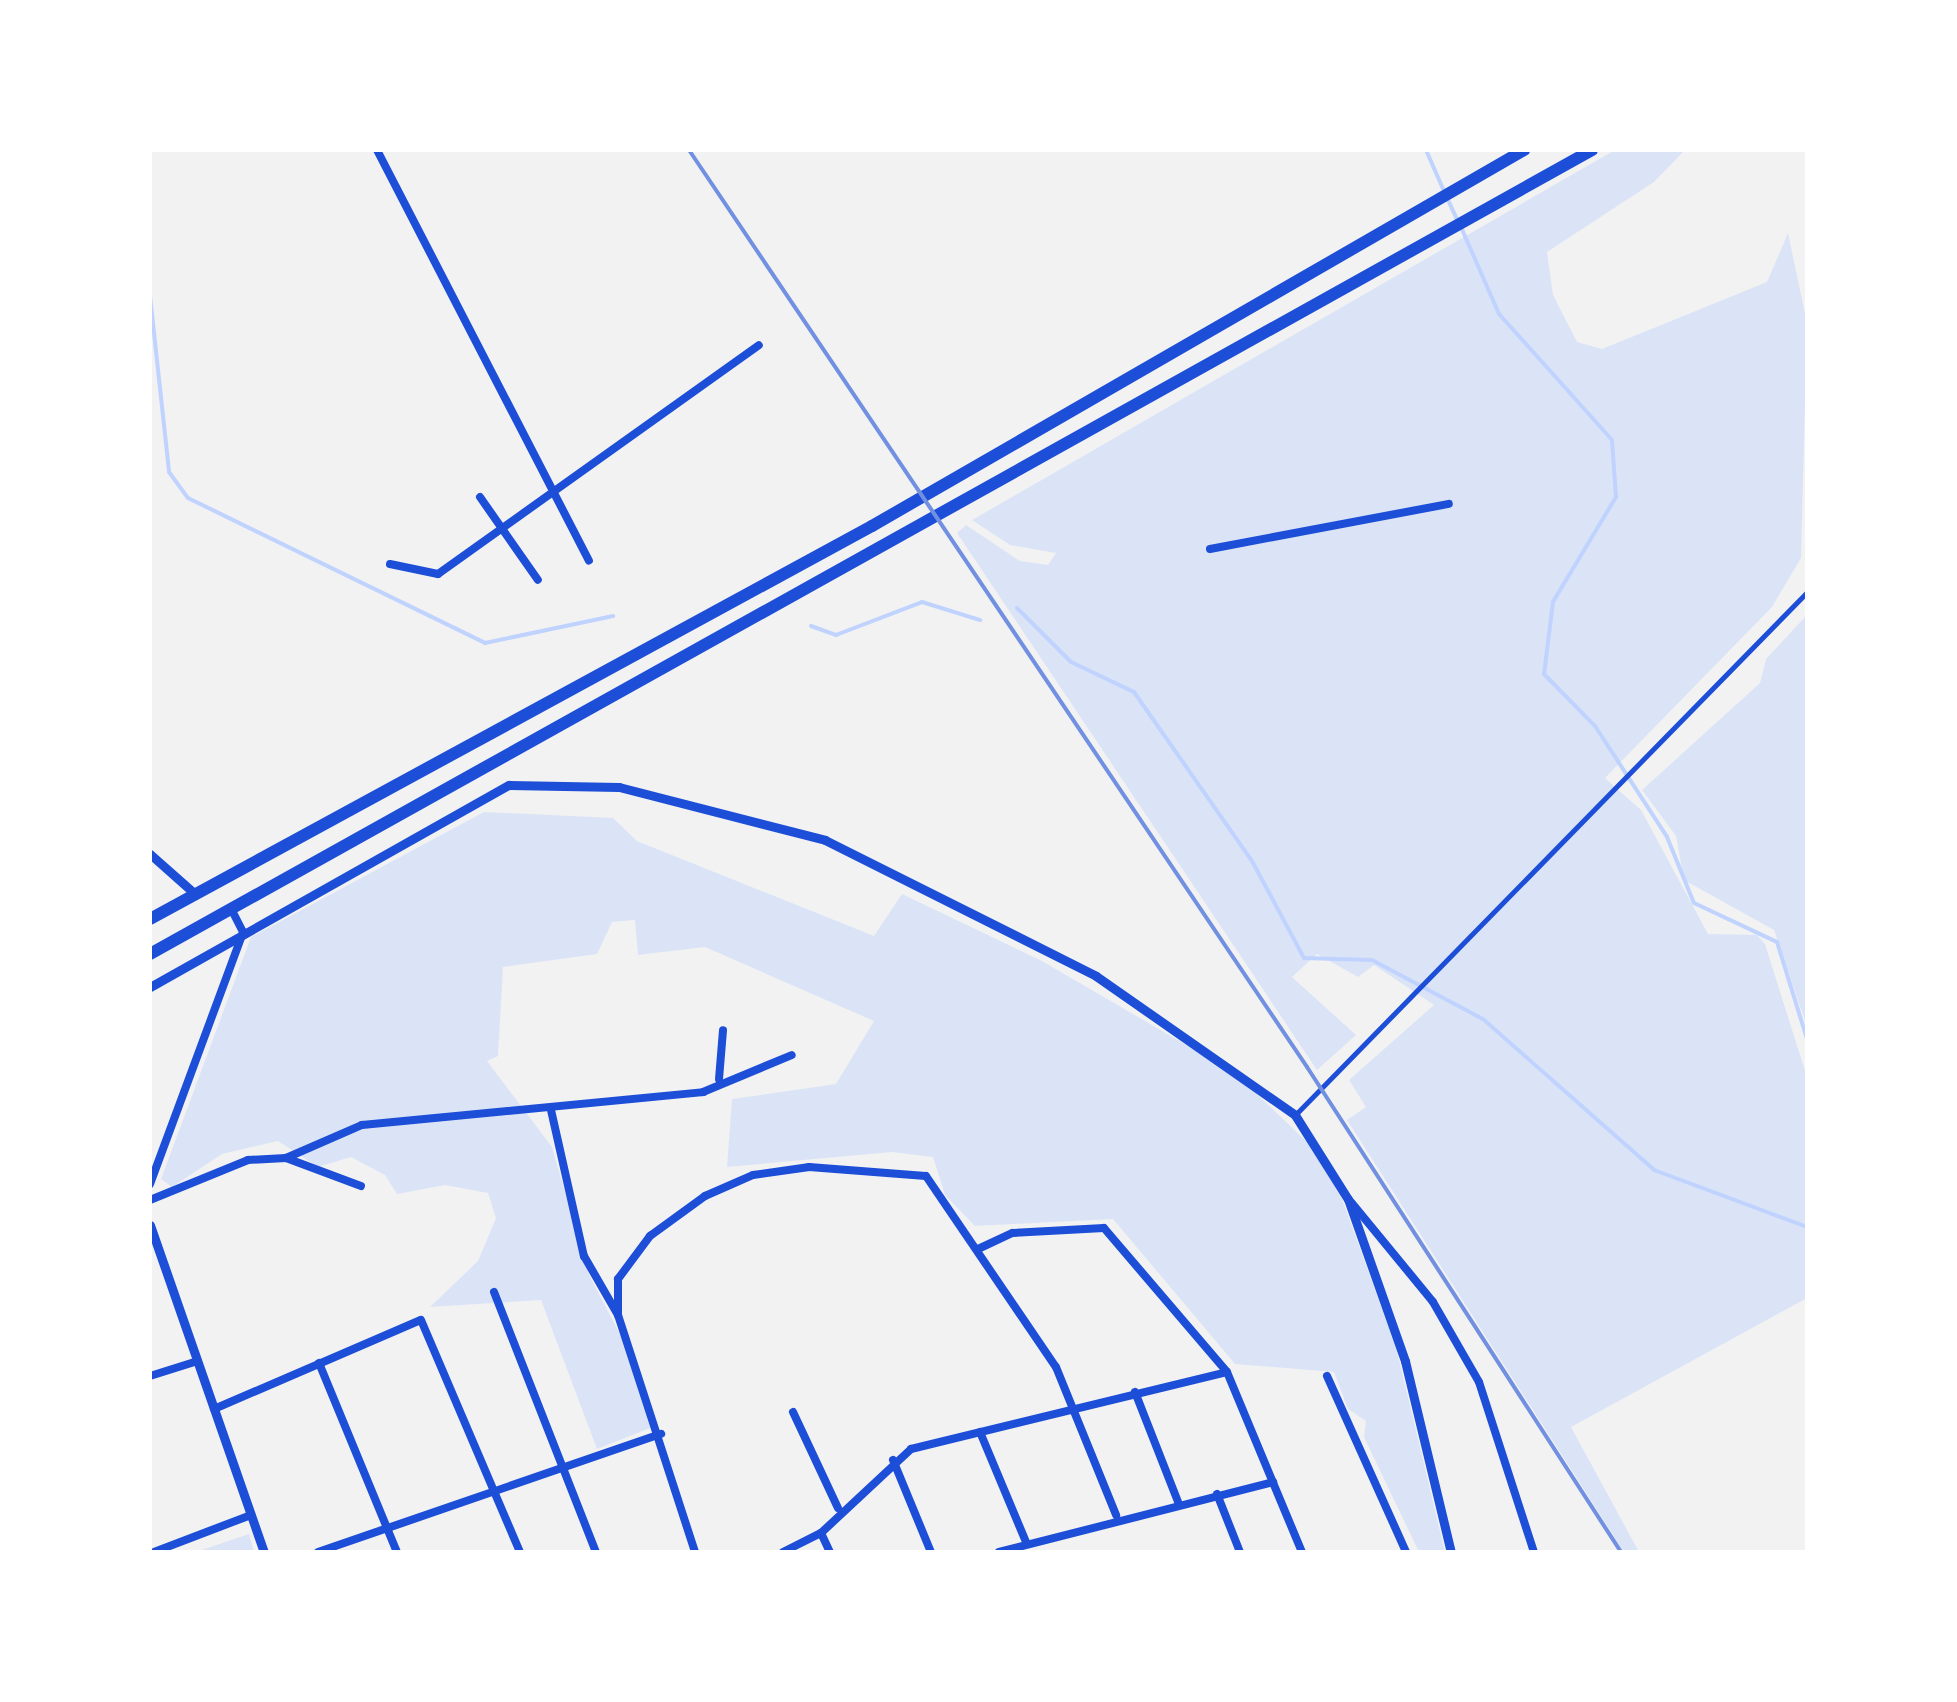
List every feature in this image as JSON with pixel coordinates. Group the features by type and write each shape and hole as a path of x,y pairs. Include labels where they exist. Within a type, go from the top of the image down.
{"highway":[{"path":"150,919 872,526 1524,150"},
{"path":"150,956 1592,150"}],"street":[{"path":"377,150 588,561"},
{"path":"390,564 438,574 556,494 759,345"},
{"path":"480,497 538,580"},
{"path":"1210,548 1449,504"},
{"path":"1295,1115 1304,1101 1806,592"},
{"path":"150,986 490,791 531,782 619,787 758,817 935,892 1167,1020 1295,1115 1348,1199 1405,1361 1451,1552"},
{"path":"150,854 194,893"},
{"path":"150,1184 243,932 231,908"},
{"path":"720,1079 724,1030"},
{"path":"150,1200 222,1166 286,1158 362,1125 552,1110 703,1092 720,1079 770,1071 792,1055"},
{"path":"552,1110 584,1256 618,1316 661,1434 695,1552"},
{"path":"286,1158 361,1186"},
{"path":"618,1316 618,1279 650,1236 753,1175 875,1168 926,1176 978,1249 1074,1404 1116,1515"},
{"path":"1348,1199 1384,1234 1480,1382 1534,1552"},
{"path":"150,1226 264,1552"},
{"path":"978,1249 1013,1234 1104,1228 1226,1372 1302,1552"},
{"path":"494,1292 596,1552"},
{"path":"214,1409 420,1320 520,1552"},
{"path":"150,1376 198,1361"},
{"path":"319,1362 397,1552"},
{"path":"783,1552 821,1533 838,1508 894,1460 1074,1404 1226,1372"},
{"path":"1328,1376 1406,1552"},
{"path":"1135,1392 1178,1502"},
{"path":"793,1412 838,1508"},
{"path":"980,1432 1026,1542"},
{"path":"318,1552 497,1496 661,1434"},
{"path":"894,1460 930,1552"},
{"path":"999,1552 1116,1515 1273,1482"},
{"path":"1217,1494 1240,1552"},
{"path":"154,1552 251,1515"},
{"path":"821,1533 830,1552"}],"shaded area":[{"path":"1615,150 1685,150 1654,182 1547,252 1553,295 1577,342 1602,349 1767,282 1788,233 1807,323 1801,558 1772,607 1605,778 1641,810 1708,934 1757,935 1765,944 1807,1077 1807,1298 1571,1427 1639,1552 1624,1552 1347,1120 1366,1107 1349,1080 1434,1005 1374,965 1358,977 1317,954 1292,977 1356,1035 1317,1070 957,533 966,525 1020,561 1048,565 1056,553 1010,545 972,520"},
{"path":"1807,615 1807,1027 1774,930 1684,880 1676,836 1642,790 1760,683 1766,659"},
{"path":"484,812 613,818 637,841 874,936 902,894 1042,961 1236,1074 1310,1145 1342,1199 1396,1347 1445,1552 1419,1552 1364,1437 1366,1421 1348,1409 1334,1372 1235,1364 1113,1219 975,1226 945,1195 933,1157 892,1152 727,1167 732,1099 836,1084 874,1021 705,947 638,955 635,920 612,922 597,954 503,967 498,1056 487,1061 552,1147 589,1275 622,1338 650,1428 597,1449 541,1300 430,1307 478,1261 496,1218 488,1193 445,1185 397,1194 385,1175 351,1157 318,1167 278,1141 222,1154 172,1187 161,1179 251,937"},
{"path":"249,1534 254,1552 196,1552"}],"waterway":[{"path":"1426,150 1444,191"},
{"path":"1448,200 1457,219"},
{"path":"1461,227 1499,314 1612,440 1616,497 1553,602 1544,674 1595,726 1667,837 1694,903 1777,942 1807,1039"},
{"path":"150,296 169,472 188,498 485,643 613,616"},
{"path":"811,626 836,635 922,602 980,620"},
{"path":"1017,608 1071,662 1134,692 1252,861 1304,958 1372,960 1483,1019 1654,1170 1807,1227"}],"railway":[{"path":"689,150 1307,1067 1621,1552"}]}
